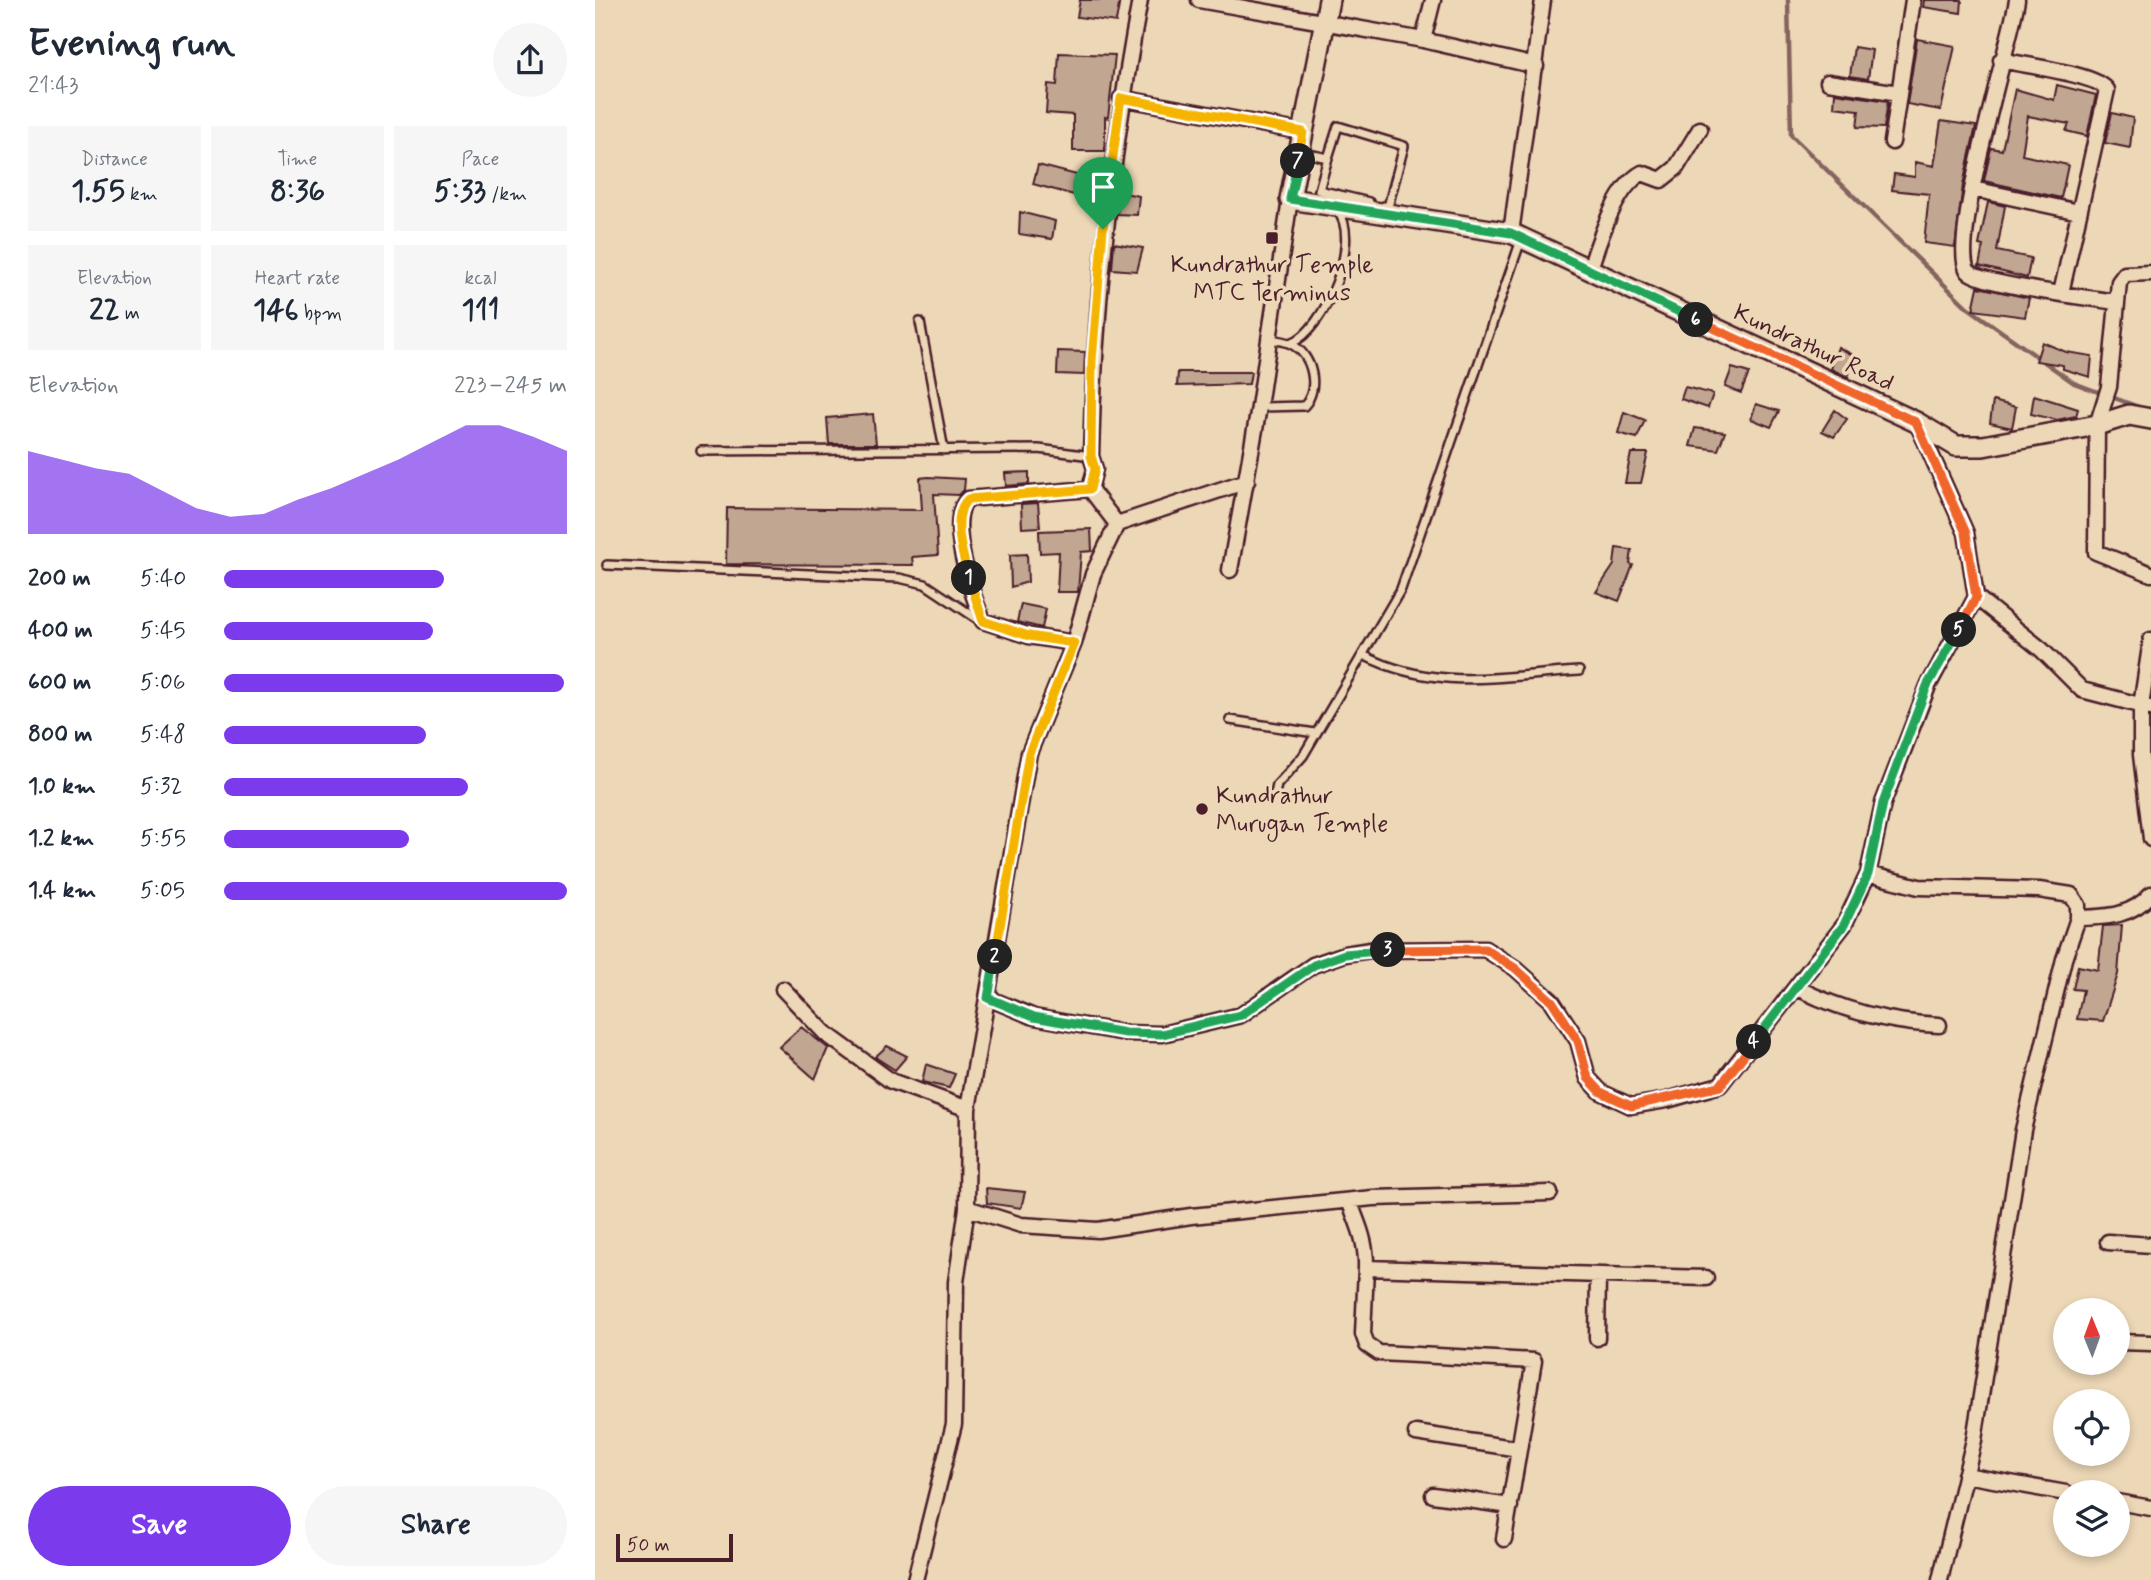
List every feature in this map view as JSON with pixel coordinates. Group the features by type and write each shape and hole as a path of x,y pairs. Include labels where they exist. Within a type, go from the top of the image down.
{"street":[{"path":"1090,489 1095,469 1091,456 1092,361 1102,241 1121,98 1140,0"},
{"path":"1199,0 1423,40 1536,66"},
{"path":"1230,570 1259,407 1290,199 1329,0"},
{"path":"1423,40 1433,0"},
{"path":"1516,236 1543,0"},
{"path":"1892,142 1913,0"},
{"path":"2018,0 2001,60 1973,189 1964,242 1966,268 1971,274 1997,282 2116,302"},
{"path":"2001,60 2085,77 2105,85 2106,97 2061,292"},
{"path":"1828,82 1899,93"},
{"path":"1121,98 1303,132"},
{"path":"1589,271 1607,224 1630,181 1641,173 1665,179 1676,168 1700,129"},
{"path":"1973,189 2079,212"},
{"name":"Kundrathur Road","path":"1290,199 1516,236 1916,422 1957,446 2019,441 2101,417 2129,415 2151,419"},
{"path":"2151,273 2135,271 2122,276 2116,302 2109,387 2101,417 2096,552 2151,574"},
{"path":"988,998 1034,1017 1125,1033 1162,1034 1241,1015 1314,965 1345,954 1370,950 1485,949 1515,968 1552,1001 1578,1041 1588,1078 1601,1092 1631,1106 1720,1086 1844,925 1868,874 1883,803 1927,686 1976,597 1966,533 1916,422"},
{"path":"915,1580 954,1424 956,1282 967,1209 968,1109 1029,753 1074,643 1093,574 1117,524 1247,481"},
{"path":"1090,489 1117,524"},
{"path":"1074,643 1029,636 983,621 963,551 960,512 968,499 1090,489"},
{"path":"1976,597 2042,650 2082,690 2146,707"},
{"path":"2151,640 2141,755 2151,839"},
{"path":"1868,874 1919,887 2039,890 2071,895 2078,905 2078,918 2064,960 2023,1130 1974,1440 1940,1580"},
{"path":"2078,918 2111,917 2138,908 2151,894"},
{"path":"1797,988 1828,1004 1939,1025"},
{"path":"783,989 825,1033 891,1081 968,1109"},
{"path":"967,1209 1021,1225 1098,1230 1191,1216 1349,1200 1551,1193"},
{"path":"1349,1200 1367,1253 1363,1334 1367,1345 1380,1353 1534,1361 1504,1539"},
{"path":"2108,1242 2151,1245"},
{"path":"1366,1268 1706,1278"},
{"path":"1597,1338 1598,1276"},
{"path":"2130,1342 2151,1343"},
{"path":"1416,1433 1519,1449"},
{"path":"1965,1475 2053,1491"},
{"path":"1433,1495 1510,1506"},
{"path":"2130,1504 2151,1508"}],"lane":[{"path":"1338,126 1404,146 1388,207 1319,190 1328,158 1338,126"},
{"path":"1299,152 1328,158"},
{"path":"1269,339 1291,343 1309,334 1322,316 1335,284 1346,240 1346,225 1332,205"},
{"path":"1275,794 1277,785 1303,756 1401,589 1516,236"},
{"path":"921,322 944,450"},
{"path":"1259,407 1289,408 1307,404 1312,393 1313,373 1307,361 1291,343"},
{"path":"701,451 1038,449 1091,456"},
{"path":"607,565 899,578 925,584 983,621"},
{"path":"1363,655 1392,670 1420,677 1458,680 1579,671"},
{"path":"1230,720 1315,733"}],"building":[{"path":"1080,0 1120,0 1116,22 1077,17"},
{"path":"1924,0 1962,0 1961,13 1923,7"},
{"path":"1917,39 1955,46 1941,110 1907,104"},
{"path":"1854,47 1872,50 1868,79 1850,76"},
{"path":"1059,53 1115,55 1108,118 1105,117 1105,151 1073,151 1073,115 1046,113 1048,84 1057,85"},
{"path":"2057,85 2096,95 2087,136 2066,131 2069,124 2028,116 2022,155 2068,165 2061,198 1984,181 1991,148 2002,150 2015,89 2054,100"},
{"path":"1835,93 1888,101 1884,128 1857,127 1859,110 1834,107"},
{"path":"2112,113 2133,118 2130,148 2105,143"},
{"path":"1941,121 1976,126 1963,185 1955,247 1924,243 1929,194 1892,190 1894,174 1915,177 1915,162 1934,166"},
{"path":"1038,165 1100,181 1100,202 1033,184"},
{"path":"1120,192 1139,196 1137,215 1117,214"},
{"path":"1988,202 2005,206 1997,251 2031,258 2027,278 1979,266 1983,246 1979,245"},
{"path":"1020,212 1055,221 1052,239 1019,234"},
{"path":"1114,243 1143,248 1137,271 1112,269"},
{"path":"1978,287 2029,298 2025,317 1973,310"},
{"path":"2042,342 2066,352 2092,356 2090,377 2063,369 2063,365 2036,361"},
{"path":"1838,347 1855,356 1848,377 1831,369"},
{"path":"1058,351 1085,352 1084,375 1057,374"},
{"path":"1732,368 1749,373 1741,393 1725,387"},
{"path":"1178,372 1251,372 1249,384 1177,386"},
{"path":"1685,387 1713,394 1708,408 1681,399"},
{"path":"2034,395 2078,409 2076,416 2057,420 2031,414"},
{"path":"1993,401 2016,407 2012,428 1990,423"},
{"path":"1756,404 1779,411 1771,427 1751,419"},
{"path":"1835,410 1847,419 1834,437 1822,431"},
{"path":"1624,412 1645,420 1637,438 1618,433"},
{"path":"873,414 876,444 829,444 827,418"},
{"path":"1695,428 1725,432 1718,450 1690,446"},
{"path":"1631,453 1648,453 1641,483 1625,483"},
{"path":"1029,472 1029,484 1006,486 1005,473"},
{"path":"920,478 965,479 964,490 959,495 934,494 938,555 912,557 913,565 726,564 727,508 922,510"},
{"path":"1038,503 1040,527 1022,528 1021,504"},
{"path":"1091,529 1092,551 1081,552 1078,592 1057,592 1059,552 1040,553 1039,531"},
{"path":"1616,548 1632,550 1630,564 1633,565 1619,601 1596,592 1614,565"},
{"path":"1027,554 1028,582 1011,587 1010,555"},
{"path":"1021,604 1046,609 1042,628 1017,622"},
{"path":"2122,925 2118,974 2103,1021 2077,1019 2083,990 2073,989 2078,966 2098,970 2103,926"},
{"path":"801,1027 828,1048 815,1079 779,1047"},
{"path":"887,1046 907,1056 895,1070 875,1057"},
{"path":"926,1064 955,1074 949,1088 922,1082"},
{"path":"986,1188 1025,1192 1021,1208 987,1203"}],"waterway":[{"path":"1788,0 1791,135 1967,307 2074,383 2144,409"}],"place":[{"name":"Kundrathur Temple MTC Terminus","path":"1272,238"},
{"name":"Kundrathur Murugan Temple","path":"1202,809"}],"route":[{"path":"1121,98 1303,132 1290,199 1511,233 1916,422 1966,533 1976,597 1927,686 1883,803 1868,874 1844,925 1720,1086 1631,1106 1601,1092 1588,1078 1578,1041 1552,1001 1515,968 1485,949 1370,950 1345,954 1314,965 1290,979 1241,1015 1162,1034 1125,1033 1034,1017 988,998 1029,753 1074,643 1000,629 983,621 975,603 965,563 960,538 960,512 968,499 1090,489 1095,469 1091,456 1092,361 1103,229 1121,98"}]}
